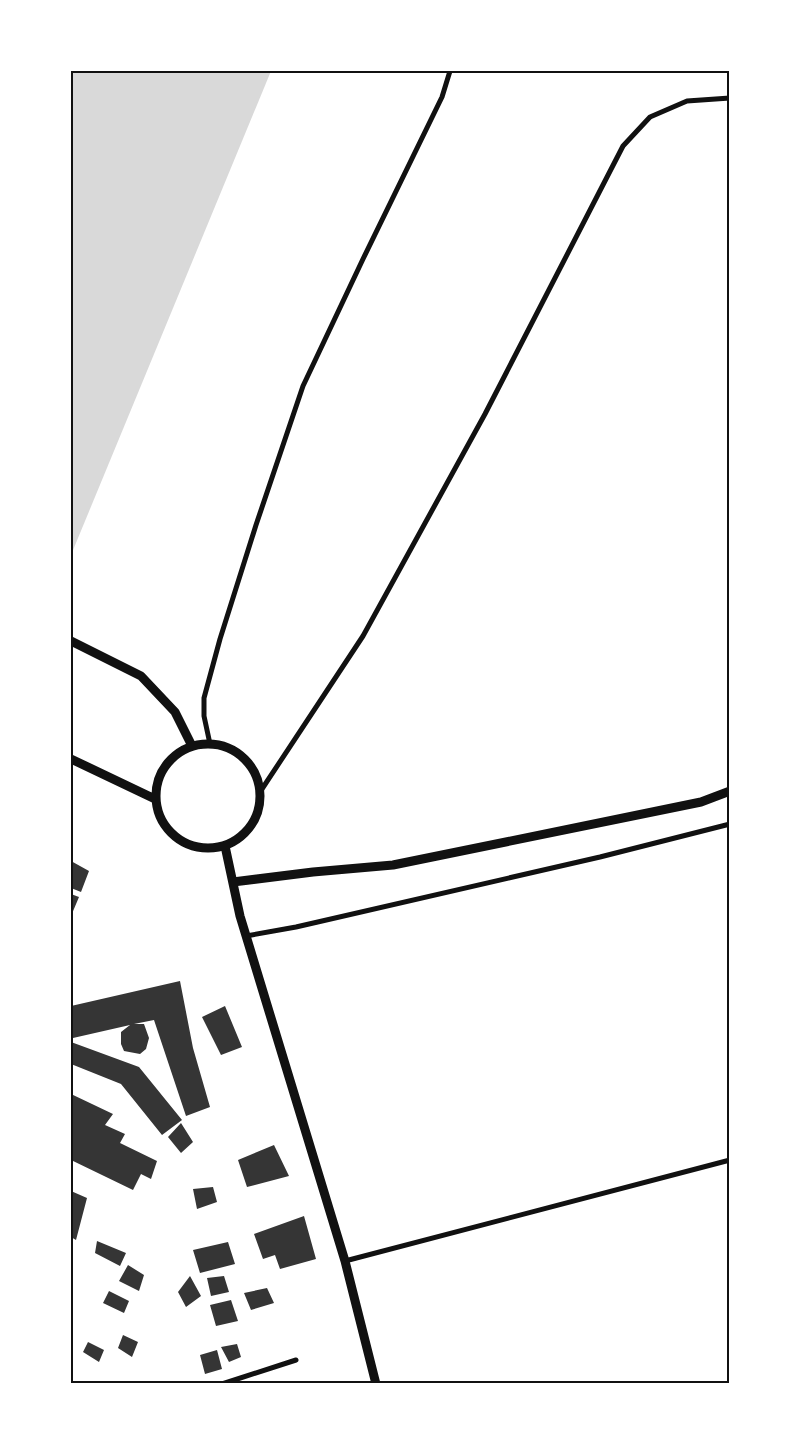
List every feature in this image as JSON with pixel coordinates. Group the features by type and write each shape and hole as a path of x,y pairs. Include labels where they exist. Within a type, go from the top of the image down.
{"street":[{"path":"210,744 204,716 204,698 220,639 256,525 303,386 442,97 450,71"},
{"path":"260,792 252,768 234,751 210,744 192,746 172,757 159,777 155,799 162,823 178,840 201,848 225,846 245,834 257,814 260,792 363,636 485,414 624,146 650,117 687,101 730,98"},
{"path":"71,641 141,676 175,712 192,746"},
{"path":"71,759 155,799"},
{"path":"233,882 393,865 701,802 730,791"},
{"path":"246,936 296,927 590,860 730,824"},
{"path":"225,846 240,916 345,1261 376,1384"},
{"path":"345,1261 730,1160"},
{"path":"222,1384 296,1360"}],"shaded area":[{"path":"71,71 271,71 71,555"}],"building":[{"path":"71,861 89,871 81,892 71,888"},
{"path":"71,894 79,897 71,916"},
{"path":"180,981 193,1048 210,1107 186,1116 154,1020 134,1024 144,1024 149,1038 146,1049 140,1054 124,1051 121,1044 121,1032 130,1025 73,1038 71,1035 71,1006"},
{"path":"225,1006 242,1047 221,1055 202,1017"},
{"path":"71,1042 139,1067 182,1120 162,1135 121,1084 71,1064"},
{"path":"71,1094 113,1114 105,1125 125,1134 120,1143 157,1161 151,1179 141,1174 133,1190 71,1160"},
{"path":"181,1123 193,1142 181,1153 168,1137"},
{"path":"274,1145 289,1176 247,1187 238,1160"},
{"path":"213,1187 217,1202 197,1209 193,1189"},
{"path":"71,1191 87,1198 76,1240 71,1237"},
{"path":"304,1216 316,1259 280,1269 275,1255 263,1259 254,1234"},
{"path":"97,1241 126,1253 120,1266 95,1253"},
{"path":"228,1242 235,1264 200,1273 193,1250"},
{"path":"128,1265 144,1275 139,1291 119,1281"},
{"path":"190,1276 201,1296 186,1307 178,1292"},
{"path":"224,1276 229,1292 211,1296 207,1278"},
{"path":"267,1288 274,1303 251,1310 244,1293"},
{"path":"109,1291 129,1301 124,1313 103,1303"},
{"path":"231,1300 238,1321 216,1326 210,1305"},
{"path":"123,1335 138,1342 132,1357 118,1348"},
{"path":"88,1342 104,1350 99,1362 83,1352"},
{"path":"237,1344 241,1357 229,1362 221,1347"},
{"path":"217,1350 222,1369 205,1374 200,1355"}]}
